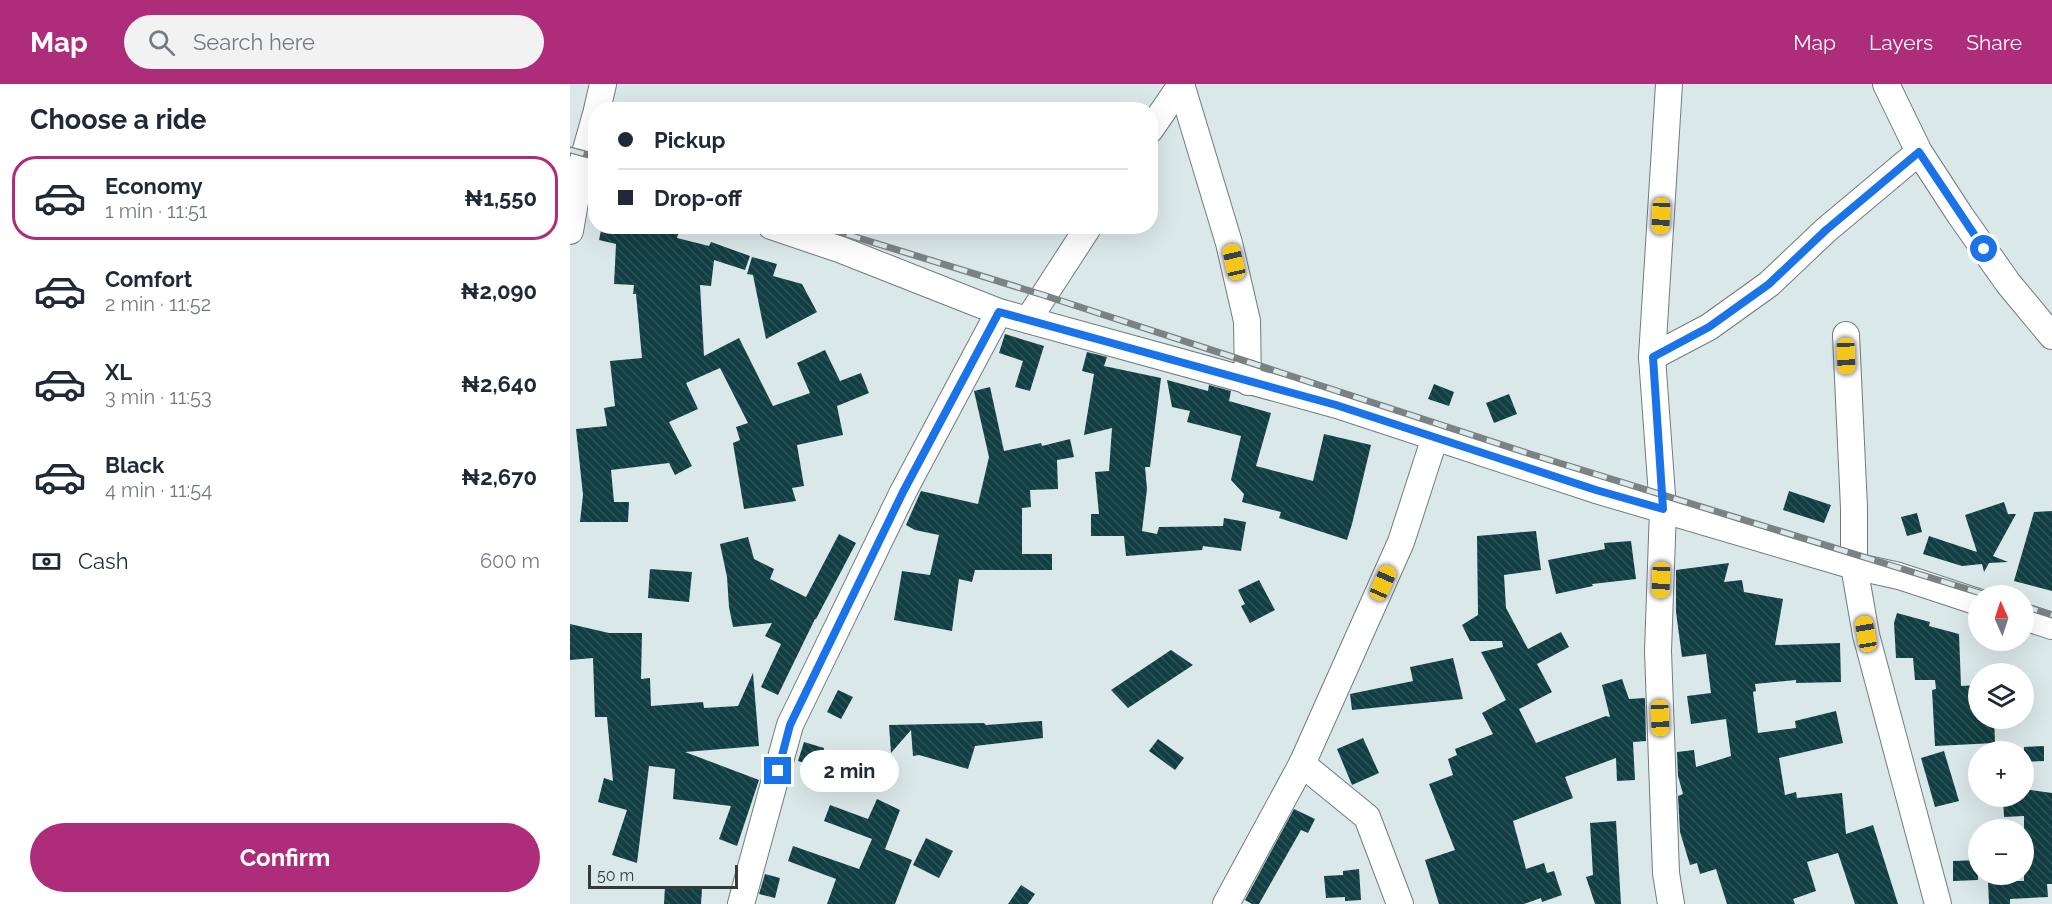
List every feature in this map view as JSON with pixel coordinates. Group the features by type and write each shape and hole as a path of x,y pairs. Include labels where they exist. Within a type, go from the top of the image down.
{"street":[{"path":"599,102 603,84"},
{"path":"1670,84 1653,357 1663,509 1658,651 1666,873 1671,904"},
{"path":"1886,84 1919,152 1960,215 2008,283 2052,336"},
{"path":"1158,118 1181,85"},
{"path":"1181,85 1229,243 1248,321 1248,381"},
{"path":"570,231 588,145"},
{"path":"1653,357 1709,327 1769,284 1826,230 1919,152"},
{"path":"795,234 839,249 999,312 1336,405 1596,490 1854,566 1899,576 1968,599"},
{"path":"1028,320 1084,234"},
{"path":"741,904 790,725 903,492 999,312"},
{"path":"1845,335 1854,508 1854,566 1866,634 1938,904"},
{"path":"1226,904 1302,764 1401,542 1435,437"},
{"path":"2034,620 2052,626"},
{"path":"1302,764 1367,817 1400,904"}],"building":[{"path":"600,234 678,234 677,238 709,246 711,242 750,256 745,270 714,260 711,286 700,285 704,356 739,338 773,406 810,393 797,363 825,350 840,381 861,373 869,393 837,406 843,435 797,445 804,486 792,488 796,501 744,509 733,443 740,440 736,427 748,423 720,368 686,383 698,409 669,422 692,466 675,475 669,463 611,470 614,502 629,502 628,522 580,522 583,495 576,429 607,426 604,408 615,406 610,361 642,358 636,294 633,294 634,285 614,284 616,244 599,240"},
{"path":"752,257 777,264 773,276 802,284 817,312 766,339 753,275 747,274"},
{"path":"1005,334 1044,346 1030,391 1015,387 1023,361 999,353"},
{"path":"1087,352 1107,357 1104,366 1161,378 1150,467 1145,467 1147,489 1142,531 1157,534 1159,527 1223,526 1224,518 1246,522 1241,551 1203,546 1202,550 1126,556 1124,536 1091,536 1091,514 1099,514 1095,472 1109,471 1112,428 1084,435 1094,374 1082,371"},
{"path":"1167,380 1208,391 1209,385 1231,391 1229,401 1271,413 1256,466 1313,481 1324,434 1371,445 1347,540 1279,518 1281,512 1242,502 1244,494 1231,480 1241,436 1187,422 1190,411 1172,407"},
{"path":"1434,384 1454,392 1449,406 1428,399"},
{"path":"990,387 1004,451 1041,443 1042,446 1070,439 1074,457 1057,460 1058,489 1030,490 1031,507 1022,508 1022,554 1052,554 1052,570 975,570 972,582 959,579 952,631 894,620 902,571 930,575 939,535 915,530 906,525 921,491 978,504 989,457 974,391"},
{"path":"1509,394 1517,414 1494,423 1486,403"},
{"path":"1789,491 1831,505 1824,523 1783,510"},
{"path":"2004,502 2008,514 2016,514 1993,556 2008,562 1989,563 1984,572 1982,564 1962,566 1923,554 1929,536 1977,552 1965,515"},
{"path":"2052,511 2052,591 2014,581 2034,512"},
{"path":"1917,513 1922,532 1907,536 1901,517"},
{"path":"1536,531 1541,570 1504,575 1506,608 1528,649 1561,632 1569,647 1537,664 1552,692 1519,709 1536,743 1606,716 1610,717 1602,685 1622,679 1629,699 1645,698 1646,741 1633,742 1635,780 1617,781 1616,758 1565,777 1573,798 1513,821 1526,869 1544,863 1547,873 1554,871 1562,895 1542,902 1541,898 1524,904 1439,904 1425,860 1455,850 1429,784 1453,775 1448,759 1457,755 1455,749 1493,734 1482,713 1506,700 1481,652 1503,647 1502,641 1470,641 1462,625 1478,615 1477,536"},
{"path":"839,534 856,543 778,695 761,687 781,644 765,636 772,623 733,627 727,577 720,544 748,537 754,559 774,569 770,579 806,597"},
{"path":"1631,541 1636,579 1592,584 1593,586 1556,594 1548,560 1605,549 1604,543"},
{"path":"1729,563 1724,582 1742,580 1744,592 1783,599 1775,645 1840,643 1841,682 1796,683 1796,680 1755,684 1756,691 1753,692 1758,733 1796,728 1795,721 1836,711 1843,743 1779,758 1785,795 1796,792 1797,798 1842,793 1846,834 1873,825 1898,904 1855,904 1838,853 1807,862 1816,891 1793,899 1795,904 1727,904 1716,869 1700,874 1697,863 1690,865 1680,832 1678,796 1683,794 1678,776 1677,752 1694,750 1696,767 1731,756 1726,719 1691,724 1687,696 1711,693 1706,654 1682,657 1676,612 1676,570"},
{"path":"650,569 692,572 689,602 648,598"},
{"path":"1259,580 1275,610 1250,623 1241,606 1245,604 1238,590"},
{"path":"1897,613 1930,622 1929,626 1959,634 1961,686 1968,686 1968,729 1994,729 1995,741 1968,741 1968,744 1935,746 1932,690 1936,689 1935,680 1915,680 1913,658 1896,658 1894,623"},
{"path":"570,624 609,633 642,633 641,679 650,678 651,706 703,702 704,708 738,706 753,673 759,746 685,752 759,780 737,846 719,839 731,806 673,799 675,769 649,766 637,863 612,855 627,810 598,802 604,778 613,781 607,717 595,717 593,658 570,660"},
{"path":"1171,650 1193,665 1128,708 1111,690"},
{"path":"1453,658 1463,699 1352,710 1350,694 1413,681 1410,667"},
{"path":"838,690 853,697 841,719 827,712"},
{"path":"1042,721 1043,738 975,746 968,769 919,755 913,756 911,730 891,753 889,725 984,723 986,725"},
{"path":"1363,738 1379,773 1352,785 1337,749"},
{"path":"1158,739 1184,758 1175,770 1149,751"},
{"path":"804,742 824,748 822,768 798,761"},
{"path":"2034,746 2044,746 2044,761 2034,762"},
{"path":"1944,751 1959,801 1935,807 1921,758"},
{"path":"2034,790 2052,793 2052,884 2047,884 2048,897 2010,899 2010,904 1989,904 1988,885 2034,885 2034,819 2024,819 2024,816 2004,817 2004,807 2034,807"},
{"path":"877,799 900,810 885,849 912,860 895,904 827,904 836,879 788,861 793,846 859,869 872,839 824,821 830,805 868,819"},
{"path":"1294,809 1315,819 1308,833 1301,830 1259,904 1252,904 1245,900"},
{"path":"1616,821 1621,904 1595,904 1586,877 1593,875 1590,823"},
{"path":"926,838 953,851 939,878 913,865"},
{"path":"1968,860 1968,880 1953,881 1953,861"},
{"path":"1359,869 1361,900 1345,901 1345,897 1326,898 1324,876 1343,875 1343,871"},
{"path":"765,874 780,878 775,898 759,894"},
{"path":"1021,885 1035,894 1028,904 1008,904"},
{"path":"665,886 702,889 701,904 664,904"}],"railway":[{"path":"570,150 588,155"},
{"path":"846,234 1043,295 1527,453 1968,589"},
{"path":"2034,609 2052,615"}],"route":[{"path":"778,771 790,725 903,492 999,312 1336,405 1596,490 1663,509 1653,357 1709,327 1769,284 1826,230 1919,152 1984,249"}]}
